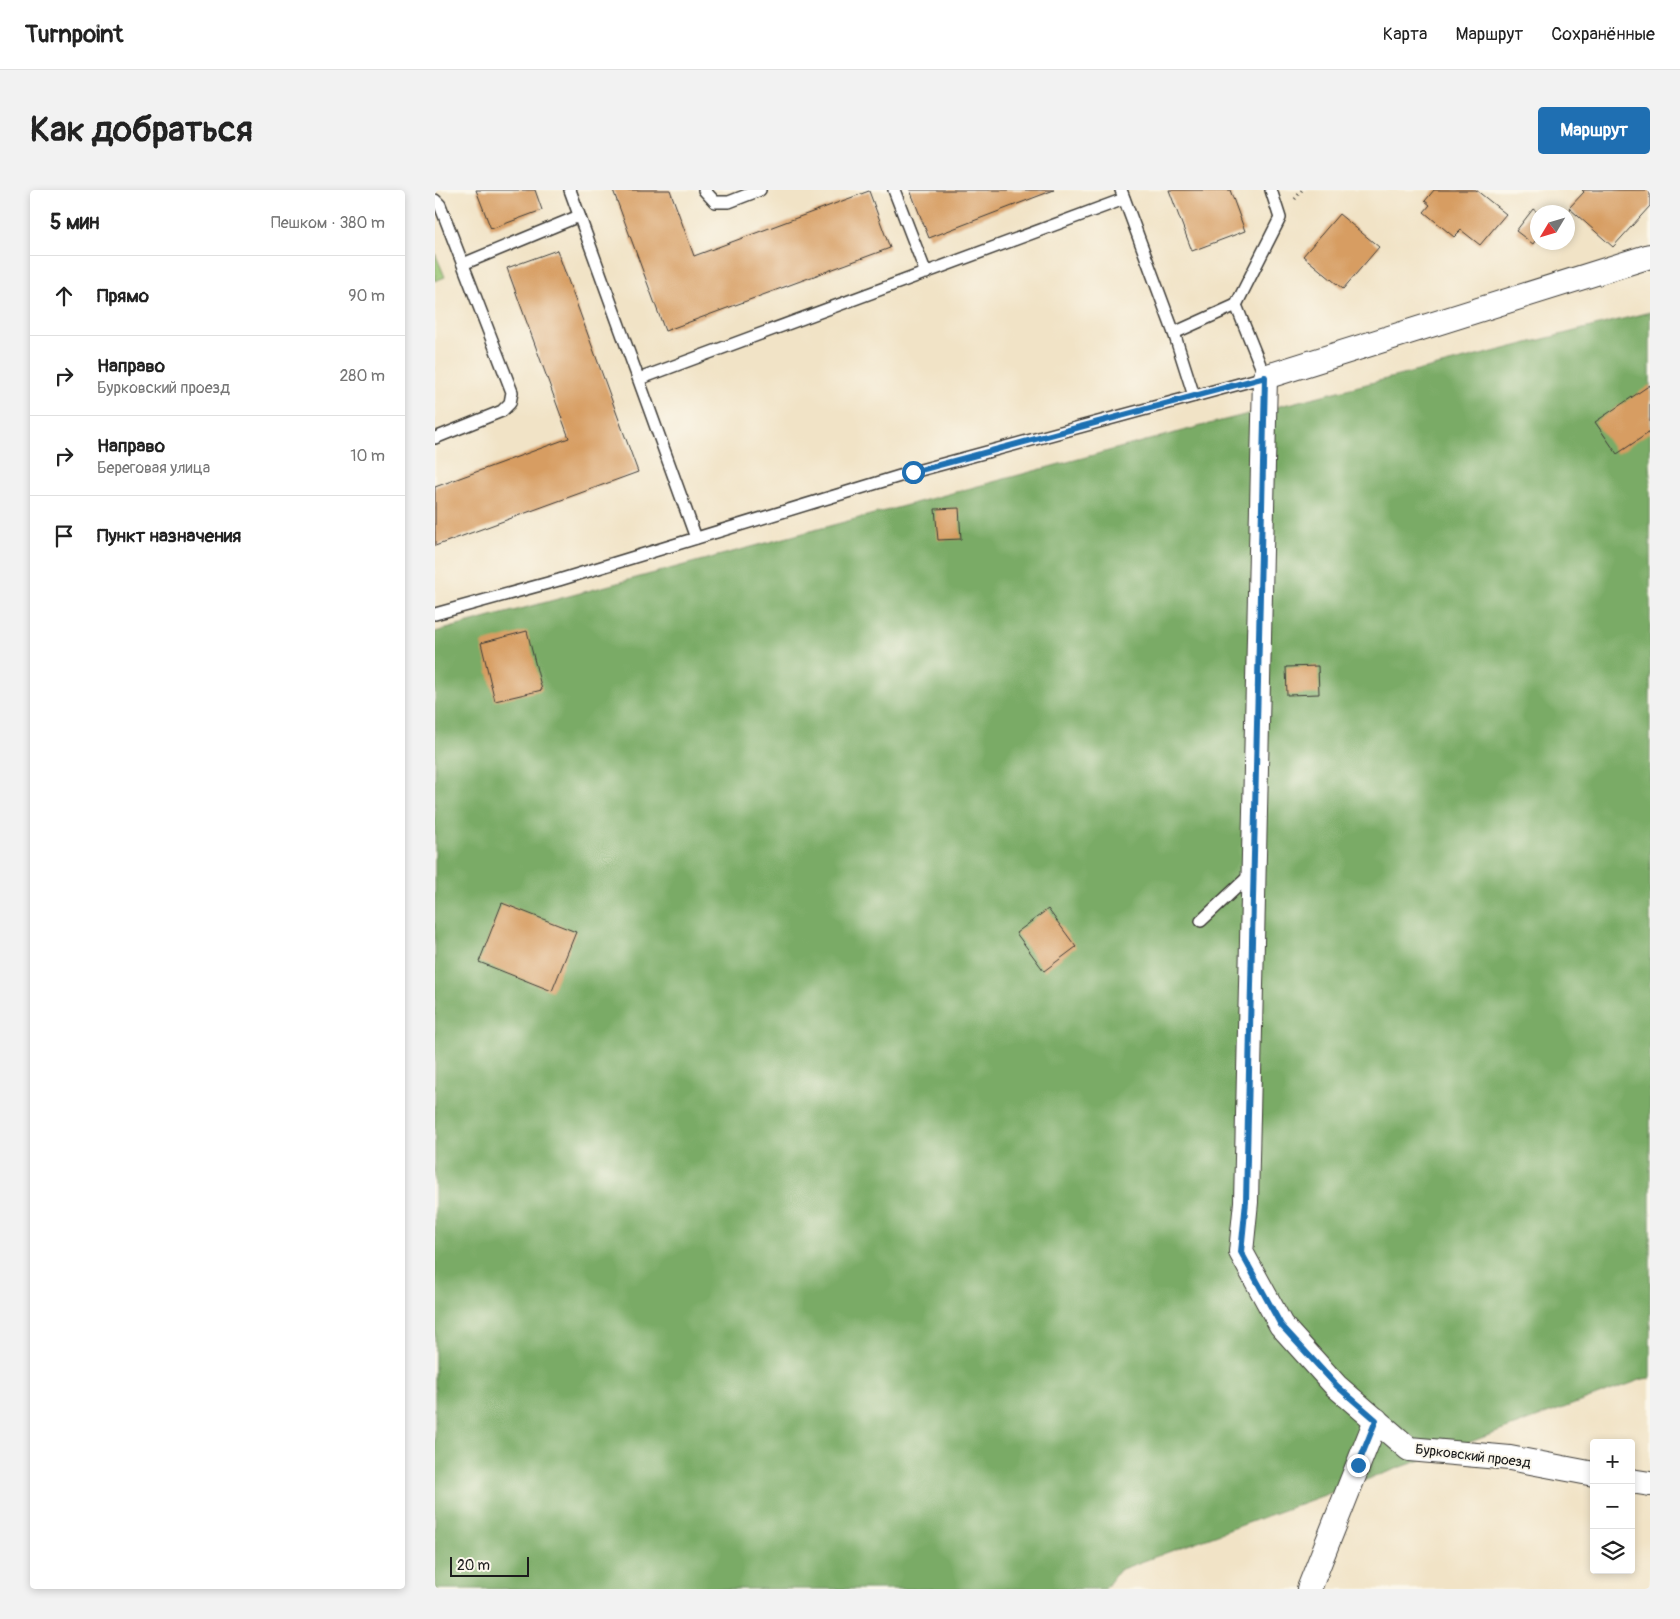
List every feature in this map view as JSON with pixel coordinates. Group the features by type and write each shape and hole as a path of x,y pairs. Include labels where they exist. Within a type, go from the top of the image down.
{"street":[{"path":"1265,377 1650,256"},
{"name":"Бурковский проезд","path":"1265,377 1246,1202 1241,1252 1281,1325 1337,1386 1409,1448 1511,1458 1590,1473"},
{"path":"1309,1589 1376,1420"},
{"path":"1635,1482 1650,1484"}],"lane":[{"path":"570,190 696,538"},
{"path":"704,190 715,202 729,202 760,190"},
{"path":"894,190 925,273"},
{"path":"1173,333 1236,305 1280,218 1271,190"},
{"path":"639,379 925,273 1122,195 1194,396"},
{"path":"435,200 440,205 512,392 511,403 502,410 435,438"},
{"path":"463,264 579,216"},
{"path":"435,614 559,580 913,472 1265,377 1236,305"},
{"path":"1201,921 1254,872"}],"green space":[{"path":"435,253 445,277 435,281"},
{"path":"1650,312 1650,1378 1119,1570 1105,1589 435,1589 435,632 1205,425"}],"building":[{"path":"476,190 535,190 542,210 491,229"},
{"path":"613,190 670,190 694,256 869,191 890,248 665,331"},
{"path":"910,190 1054,190 929,238"},
{"path":"1169,190 1230,190 1245,231 1192,251"},
{"path":"1434,190 1476,190 1506,214 1480,245 1461,230 1454,237 1424,212 1430,205 1425,201"},
{"path":"1582,190 1650,190 1650,206 1613,247 1575,213 1575,205 1572,205 1584,192"},
{"path":"1530,213 1530,242 1516,231"},
{"path":"1339,214 1379,247 1343,289 1303,256"},
{"path":"557,250 638,472 435,546 435,487 569,438 507,268"},
{"path":"1650,385 1650,432 1617,454 1595,422"},
{"path":"959,508 961,539 938,540 935,509"},
{"path":"527,631 542,690 495,701 481,643"},
{"path":"1318,666 1319,694 1287,695 1286,667"},
{"path":"502,903 576,932 552,991 479,962"},
{"path":"1048,909 1076,947 1044,971 1016,933"}],"route":[{"path":"913,472 1265,377 1246,1202 1241,1252 1281,1325 1337,1386 1376,1420 1358,1465"}]}
